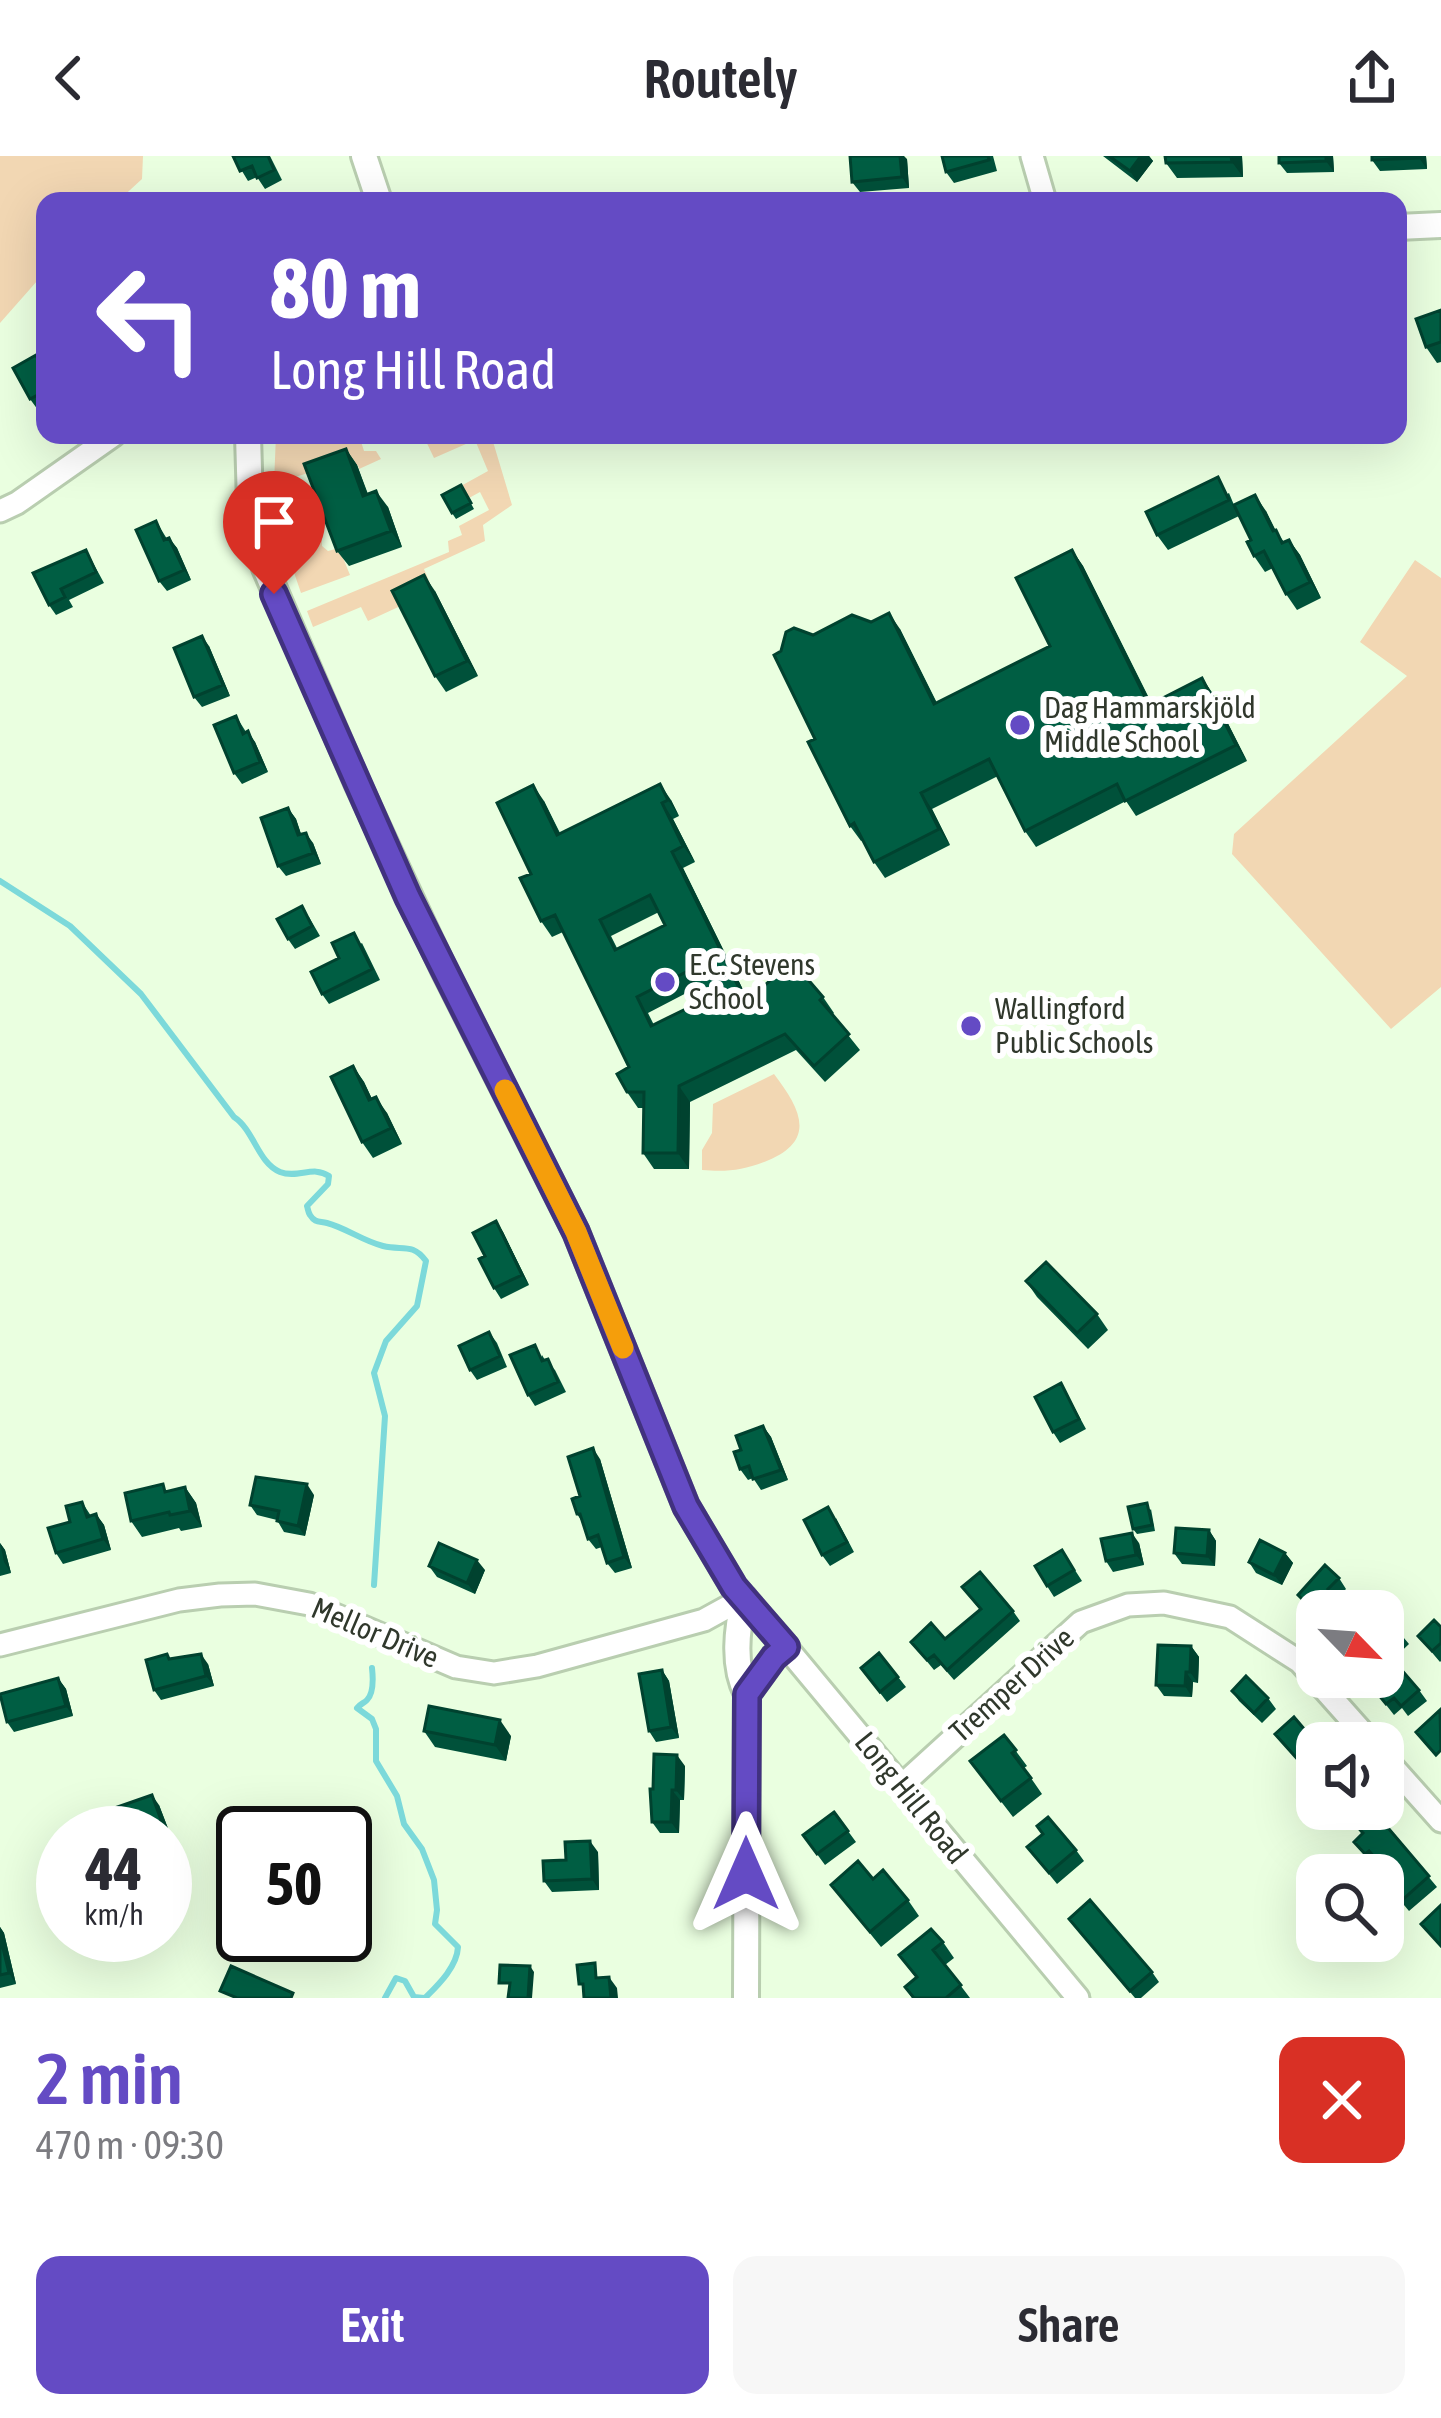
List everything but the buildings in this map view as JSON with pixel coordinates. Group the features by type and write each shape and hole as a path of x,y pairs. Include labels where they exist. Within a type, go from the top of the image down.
{"main road":[{"path":"364,156 376,192"},
{"path":"1407,227 1441,225"},
{"name":"Long Hill Road","path":"248,444 254,526 269,581 408,897 576,1232 686,1506 725,1573 786,1647"},
{"path":"744,1598 738,1637 740,1678 747,1694 746,1998"},
{"path":"747,1694 786,1647"}],"street":[{"path":"1032,156 1042,192"},
{"path":"0,511 102,444"},
{"name":"Mellor Drive","path":"0,1645 178,1600 255,1594 309,1604 456,1667 494,1672 537,1666 704,1620 744,1598"},
{"name":"Tremper Drive","path":"901,1786 1082,1622 1128,1606 1164,1603 1230,1617 1300,1662 1353,1722"},
{"name":"Long Hill Road","path":"786,1647 1078,1998"},
{"path":"1404,1780 1441,1821"}],"shaded area":[{"path":"0,156 143,156 142,179 128,192 36,192 36,282 0,323"},
{"path":"276,444 362,444 364,451 376,451 381,459 359,469 358,465 312,472 274,483"},
{"path":"427,444 466,444 434,458"},
{"path":"477,444 494,444 512,505 483,525 485,541 424,569 433,591 368,621 361,607 313,627 307,611 449,552 448,541 462,535 459,526 489,510 480,492 469,498 464,490 450,492 488,471"},
{"path":"322,535 322,546 328,551 339,548 350,575 301,593 286,549"},
{"path":"1415,560 1441,578 1441,987 1391,1029 1232,854 1234,834 1407,676 1360,642"},
{"path":"774,1074 796,1110 799,1132 794,1142 784,1152 752,1166 702,1170 702,1150 712,1133 713,1104"}],"waterway":[{"path":"0,881 70,926 141,994 273,1168 287,1174 329,1176 328,1184 307,1206 314,1219 376,1244 411,1249 426,1261 417,1306 386,1341 374,1373 385,1416 374,1585"},
{"path":"372,1668 371,1693 357,1708 372,1719 376,1761 434,1880 435,1924 458,1947 451,1968 425,1998"},
{"path":"385,1998 396,1978 405,1981 414,1997 424,1998"}],"slow traffic":[{"path":"505,1090 576,1232 623,1348"}],"place":[{"name":"Dag Hammarskjöld Middle School","path":"1020,725"},
{"name":"E.C. Stevens School","path":"665,982"},
{"name":"Wallingford Public Schools","path":"971,1026"}],"route":[{"path":"274,594 408,897 576,1232 686,1506 734,1587 786,1647 747,1694 746,1874"}]}
